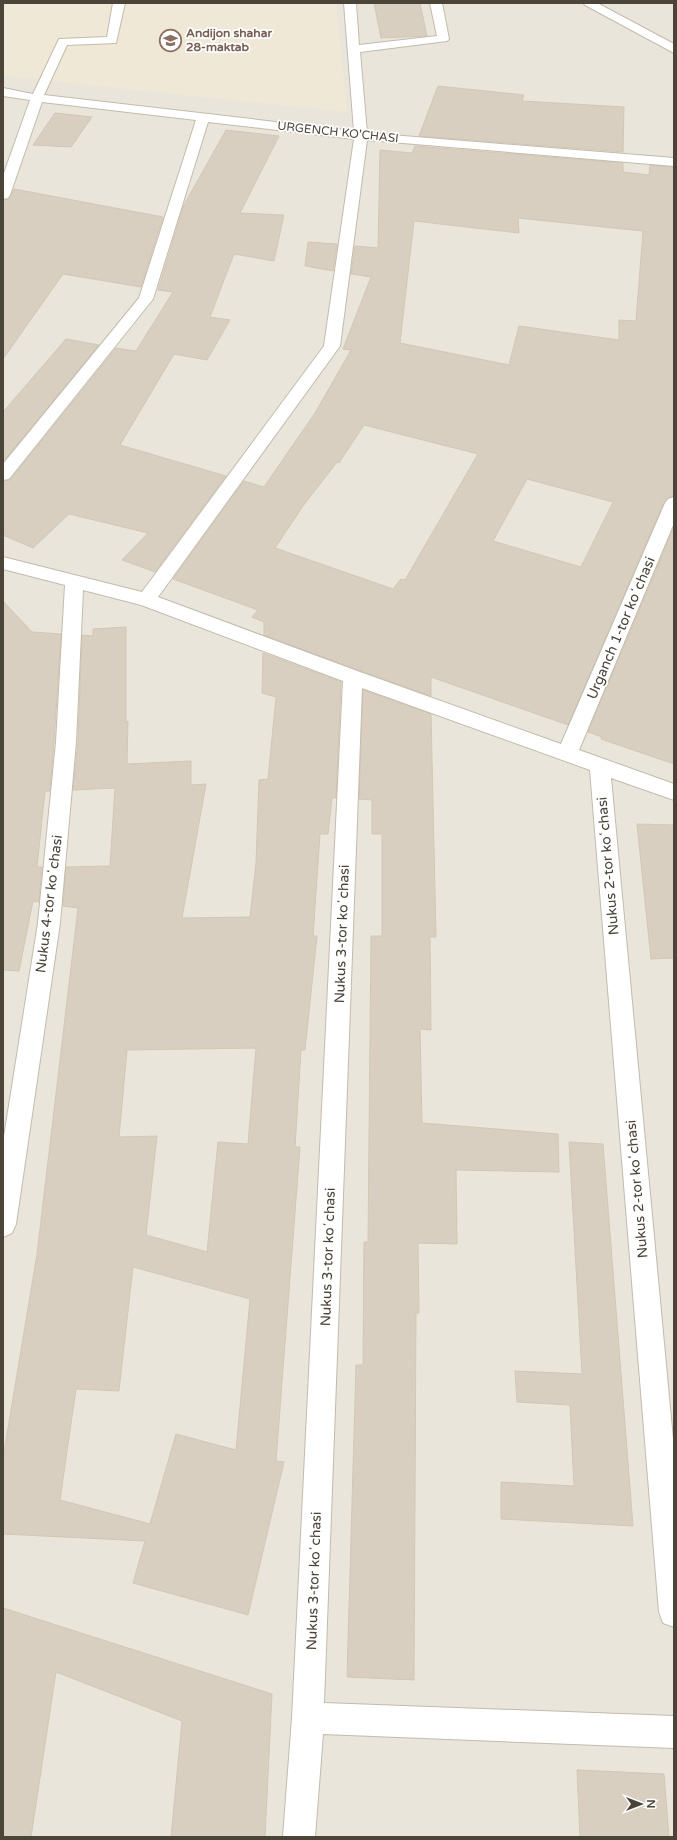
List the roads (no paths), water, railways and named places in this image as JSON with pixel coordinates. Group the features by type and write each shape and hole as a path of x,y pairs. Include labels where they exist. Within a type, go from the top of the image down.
{"street":[{"path":"3,195 37,98 63,41 112,41 120,3"},
{"path":"146,600 332,346 361,136 350,3"},
{"path":"354,49 443,39 436,3"},
{"path":"588,3 674,50"},
{"name":"URGENCH KO'CHASI","path":"3,92 37,98 361,136 674,162"},
{"path":"3,476 146,299 203,117"},
{"name":"Urganch 1-tor koʻchasi","path":"567,754 674,502"},
{"path":"3,562 146,600 353,677 674,792"},
{"name":"Nukus 4-tor koʻchasi","path":"3,1224 49,923 66,742 74,581"},
{"name":"Nukus 3-tor koʻchasi","path":"299,1837 308,1718 353,677"},
{"name":"Nukus 2-tor koʻchasi","path":"600,765 674,1612"},
{"path":"308,1718 674,1732"}],"place":[{"name":"Andijon shahar 28-maktab","path":"171,40"}]}
